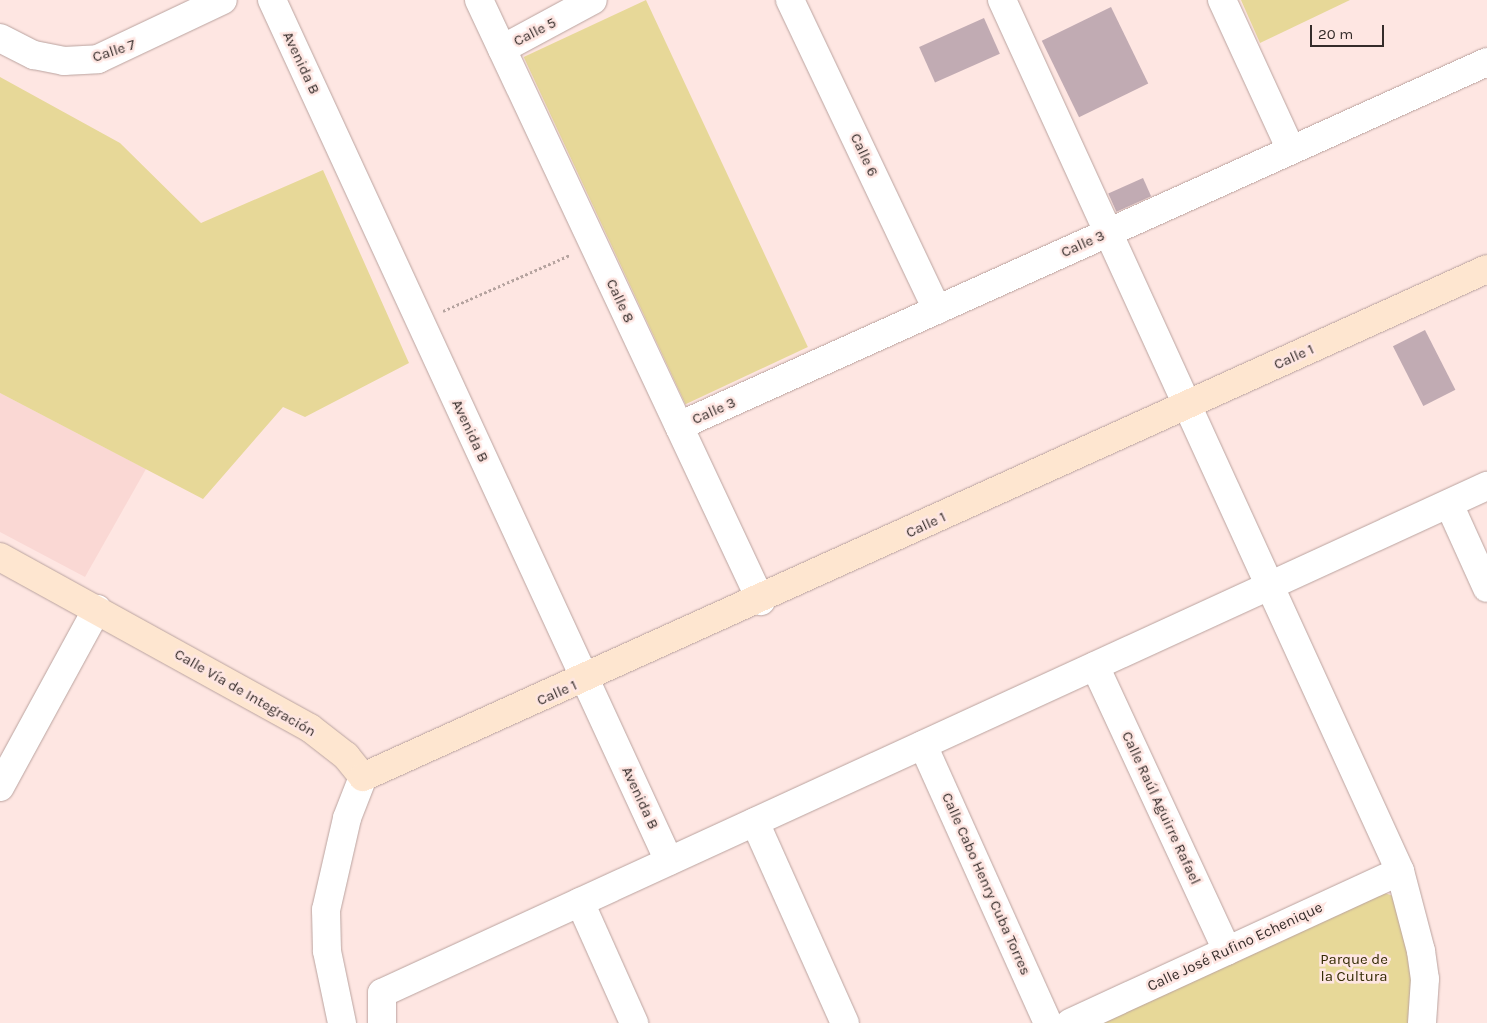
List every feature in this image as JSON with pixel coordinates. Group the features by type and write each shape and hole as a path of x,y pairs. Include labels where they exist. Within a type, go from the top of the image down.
{"street":[{"name":"Calle 7","path":"0,38 34,55 64,61 98,59 223,0"},
{"name":"Avenida B","path":"272,0 669,861"},
{"name":"Calle 8","path":"479,0 761,601"},
{"name":"Calle 5","path":"502,49 594,0"},
{"name":"Calle 6","path":"790,0 937,310"},
{"path":"1002,0 1400,871 1421,951 1425,979 1422,1023"},
{"path":"1222,0 1291,150"},
{"name":"Calle 3","path":"679,426 1487,62"},
{"name":"Calle 1","path":"363,777 761,601 1487,269"},
{"path":"382,1023 382,993 1487,486"},
{"path":"1449,504 1487,588"},
{"name":"Calle Vía de Integración","path":"0,557 310,728 346,756 363,777"},
{"path":"0,787 97,610"},
{"name":"Calle Raúl Aguirre Rafael","path":"1095,666 1227,951"},
{"name":"Calle Cabo Henry Cuba Torres","path":"923,745 1048,1023"},
{"path":"342,1023 327,951 326,910 347,818 363,777"},
{"path":"755,822 846,1023"},
{"name":"Calle José Rufino Echenique","path":"1070,1023 1400,871"},
{"path":"580,902 634,1023"}],"path":[{"path":"420,321 594,245"}],"shaded area":[{"path":"0,393 146,469 85,577 0,532"}],"green space":[{"path":"646,0 808,347 686,404 524,57"},
{"path":"1241,0 1350,0 1260,43"},
{"path":"0,77 120,143 201,223 323,170 409,363 305,417 283,407 203,499 0,393"},
{"name":"Parque de la Cultura","path":"1385,893 1393,896 1413,975 1410,1023 1097,1023"}],"building":[{"path":"1111,7 1148,83 1079,117 1042,41"},
{"path":"984,18 1000,54 935,83 919,47"},
{"path":"1143,178 1151,196 1116,212 1108,193"},
{"path":"1425,330 1455,390 1423,406 1393,346"}]}
